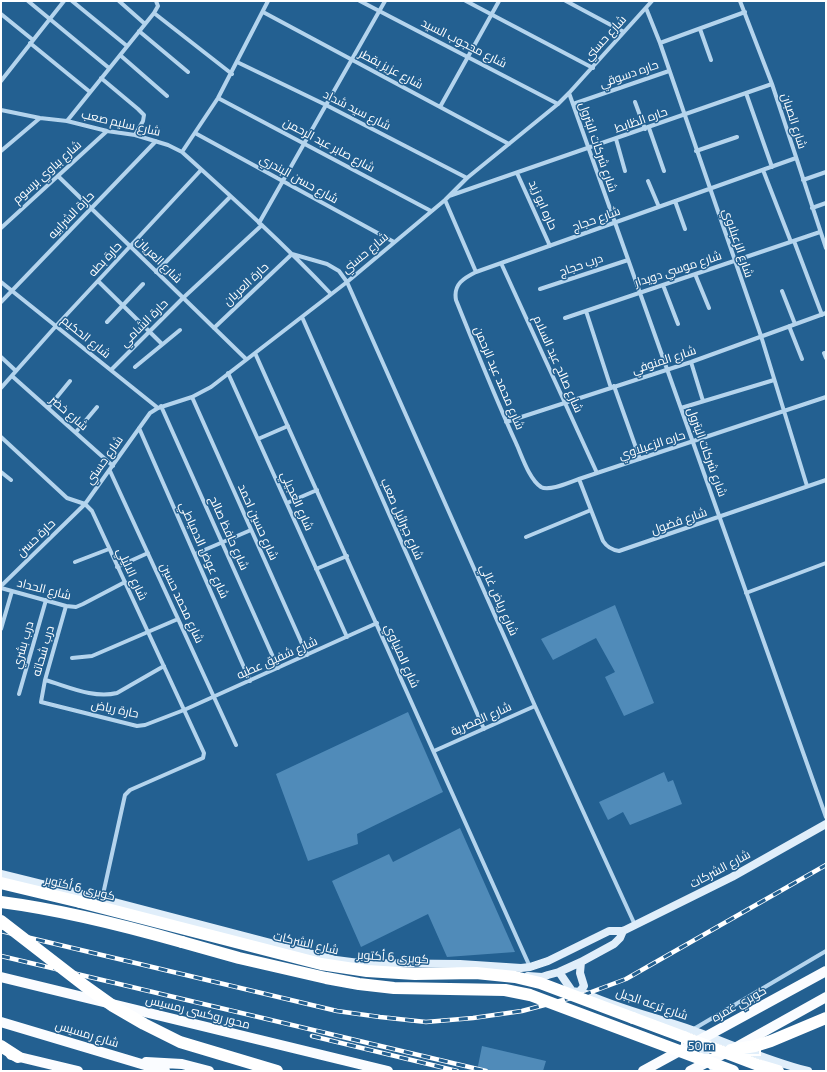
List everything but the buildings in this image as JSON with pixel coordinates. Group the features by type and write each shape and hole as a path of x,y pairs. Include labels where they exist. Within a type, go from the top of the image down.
{"highway":[{"name":"كوبرى 6 أكتوبر","path":"1,883 321,964 367,971 416,974 476,973 515,977 540,983 758,1065 778,1071"},
{"path":"1,902 34,906 75,914 133,928 238,958 339,980 394,988 505,990 530,995 733,1071"},
{"path":"1,921 85,986 113,1006 144,1024 180,1042 277,1071"},
{"path":"731,1050 755,1046 771,1041 826,1018"},
{"path":"1,1046 18,1057"}],"main road":[{"name":"شارع الشركات","path":"1,874 102,898 336,960 359,963 521,968 530,967 548,961 604,932 613,930 623,931 732,877 826,824"},
{"name":"شارع الشركات","path":"1,878 310,957 353,966 484,967 498,971 542,977 560,972 614,944 620,938 623,931"},
{"path":"580,991 584,986 580,973 581,962"},
{"name":"كوبري غمره","path":"643,1071 826,971"},
{"name":"شارع ترعه الجبل","path":"560,972 570,989 575,992 580,991 691,1030 772,1061 808,1071"},
{"name":"محور روكسى رمسيس","path":"1,977 388,1071"},
{"path":"690,1071 826,997"},
{"name":"شارع رمسيس","path":"1,1022 165,1071"},
{"path":"691,1030 715,1071"},
{"path":"1,1053 78,1071"},
{"path":"135,1063 166,1062 182,1064 209,1071"}],"street":[{"path":"28,1 109,68"},
{"path":"1,81 64,1"},
{"path":"72,1 127,46"},
{"path":"119,1 145,24"},
{"path":"67,121 154,13 158,6 156,1"},
{"path":"182,152 232,74 268,1"},
{"name":"شارع محجوب السيد","path":"360,1 558,104"},
{"name":"حارة الشامي","path":"111,370 260,224 304,143 385,1"},
{"path":"466,1 593,68"},
{"path":"440,107 499,1"},
{"path":"566,1 624,32"},
{"name":"شارع حسني","path":"85,504 150,413 160,407 192,397 211,387 347,282 446,198 467,178 558,104 593,68 652,1"},
{"name":"شارع الصبان","path":"740,1 772,84 820,232 824,238 826,248"},
{"name":"شارع الزعبلاوي","path":"646,8 660,43 709,189 761,336 808,486"},
{"name":"شارع عزيز بقطر","path":"263,12 509,144"},
{"path":"660,43 745,12"},
{"path":"154,13 232,74"},
{"path":"1,14 31,42 90,92"},
{"path":"700,29 711,60"},
{"path":"139,31 188,72"},
{"path":"120,55 167,96"},
{"name":"شارع سيد شداد","path":"237,62 326,105 467,178"},
{"name":"حاره دسوقي","path":"573,104 669,71"},
{"path":"101,78 144,115 143,121 135,135"},
{"name":"حاره الظابط","path":"446,198 772,84"},
{"name":"شارع شركات البترول","path":"569,93 826,817"},
{"path":"746,93 772,167"},
{"name":"شارع صابر عبد الرحمن","path":"218,98 431,211"},
{"path":"635,102 664,171"},
{"name":"شارع سليم صعب","path":"1,110 40,118 67,121 107,131 135,135 168,145 182,152 292,254 331,294"},
{"path":"1,151 40,118"},
{"name":"شارع بباوي برسوم","path":"1,228 107,131"},
{"name":"شارع حسن البندري","path":"195,133 394,242"},
{"path":"696,151 737,137"},
{"path":"616,139 625,171"},
{"name":"حارة الشرابيه","path":"1,302 156,141"},
{"name":"شارع حجاج","path":"476,272 796,158"},
{"name":"حارة بطه","path":"1,388 56,326 201,170"},
{"path":"763,170 824,314"},
{"path":"803,180 826,172"},
{"name":"حاره ابو زيد","path":"517,173 550,246"},
{"name":"شارع العريان","path":"58,176 246,359"},
{"path":"648,181 659,207"},
{"path":"156,272 230,197"},
{"path":"446,198 476,272"},
{"path":"675,201 685,229"},
{"path":"812,208 826,203"},
{"name":"شارع موسي دويدار","path":"565,318 820,232"},
{"name":"شارع سليم صعب","path":"292,254 327,264 339,271 347,282"},
{"name":"حارة العريان","path":"214,328 292,254"},
{"name":"درب حجاج","path":"540,290 628,260"},
{"name":"شارع صالح عبد السلام","path":"501,263 597,473"},
{"name":"شارع محمد عبد الرحمن","path":"476,272 467,276 458,284 456,289 456,300 506,422 533,479 545,489 552,488"},
{"path":"695,274 709,308"},
{"path":"98,281 162,344"},
{"name":"شارع الحكيم","path":"1,282 160,407"},
{"name":"شارع رياض غالي","path":"347,282 535,706 635,925"},
{"path":"107,322 143,284"},
{"path":"663,284 678,324"},
{"path":"782,291 795,324"},
{"path":"586,311 612,387 640,459"},
{"name":"شارع المنوفي","path":"506,422 667,370 824,314"},
{"name":"شارع جبرائيل صعب","path":"302,317 484,728"},
{"path":"790,326 802,359"},
{"path":"135,367 180,330"},
{"name":"شارع المنياوي","path":"255,353 530,967"},
{"path":"824,353 826,358"},
{"path":"1,357 16,371"},
{"path":"690,362 703,401"},
{"name":"شارع العجيلي","path":"228,373 347,637"},
{"name":"شارع خضر","path":"12,376 113,466"},
{"path":"681,408 774,380"},
{"path":"48,408 70,381"},
{"name":"شارع حسين احمد","path":"192,397 307,655"},
{"name":"حاره الزعبلاوي","path":"552,488 826,397"},
{"path":"76,432 97,407"},
{"name":"شارع حافظ صالح","path":"160,407 278,668"},
{"path":"258,439 288,426"},
{"name":"شارع عوض الدمياطي","path":"140,428 250,681"},
{"path":"1,437 67,498 85,504"},
{"name":"شارع محمد حسين","path":"110,471 236,744"},
{"path":"1,472 11,480"},
{"name":"شارع فضول","path":"579,479 603,541 606,546 612,550 619,551 826,480"},
{"path":"287,503 317,490"},
{"name":"شارع الاليلي","path":"85,504 92,511 204,753 203,758 130,790 125,794 102,898"},
{"name":"حارة حسن","path":"1,587 85,504"},
{"path":"526,537 591,510"},
{"path":"195,554 251,530"},
{"path":"75,562 109,549"},
{"path":"117,567 148,554"},
{"path":"316,569 347,556"},
{"path":"746,593 826,563"},
{"name":"شارع الحداد","path":"1,587 66,606 76,607 125,582"},
{"path":"1,629 12,591"},
{"name":"درب بشري","path":"19,694 46,600"},
{"name":"درب شحاته","path":"41,702 45,680 66,606"},
{"path":"72,658 92,656 178,619"},
{"name":"شارع شفيق عطيه","path":"184,710 377,624"},
{"path":"45,680 86,692 109,695 117,693 164,666"},
{"name":"حارة رياض","path":"41,702 136,726 145,725 184,710"},
{"name":"شارع المصرية","path":"434,751 535,706"},
{"path":"691,1030 826,951"}],"railway":[{"path":"1,931 337,1011 426,1022 473,1018 522,1011 586,994 626,979 826,865"},
{"path":"1,956 486,1071"},
{"path":"312,1036 457,1071"}]}
